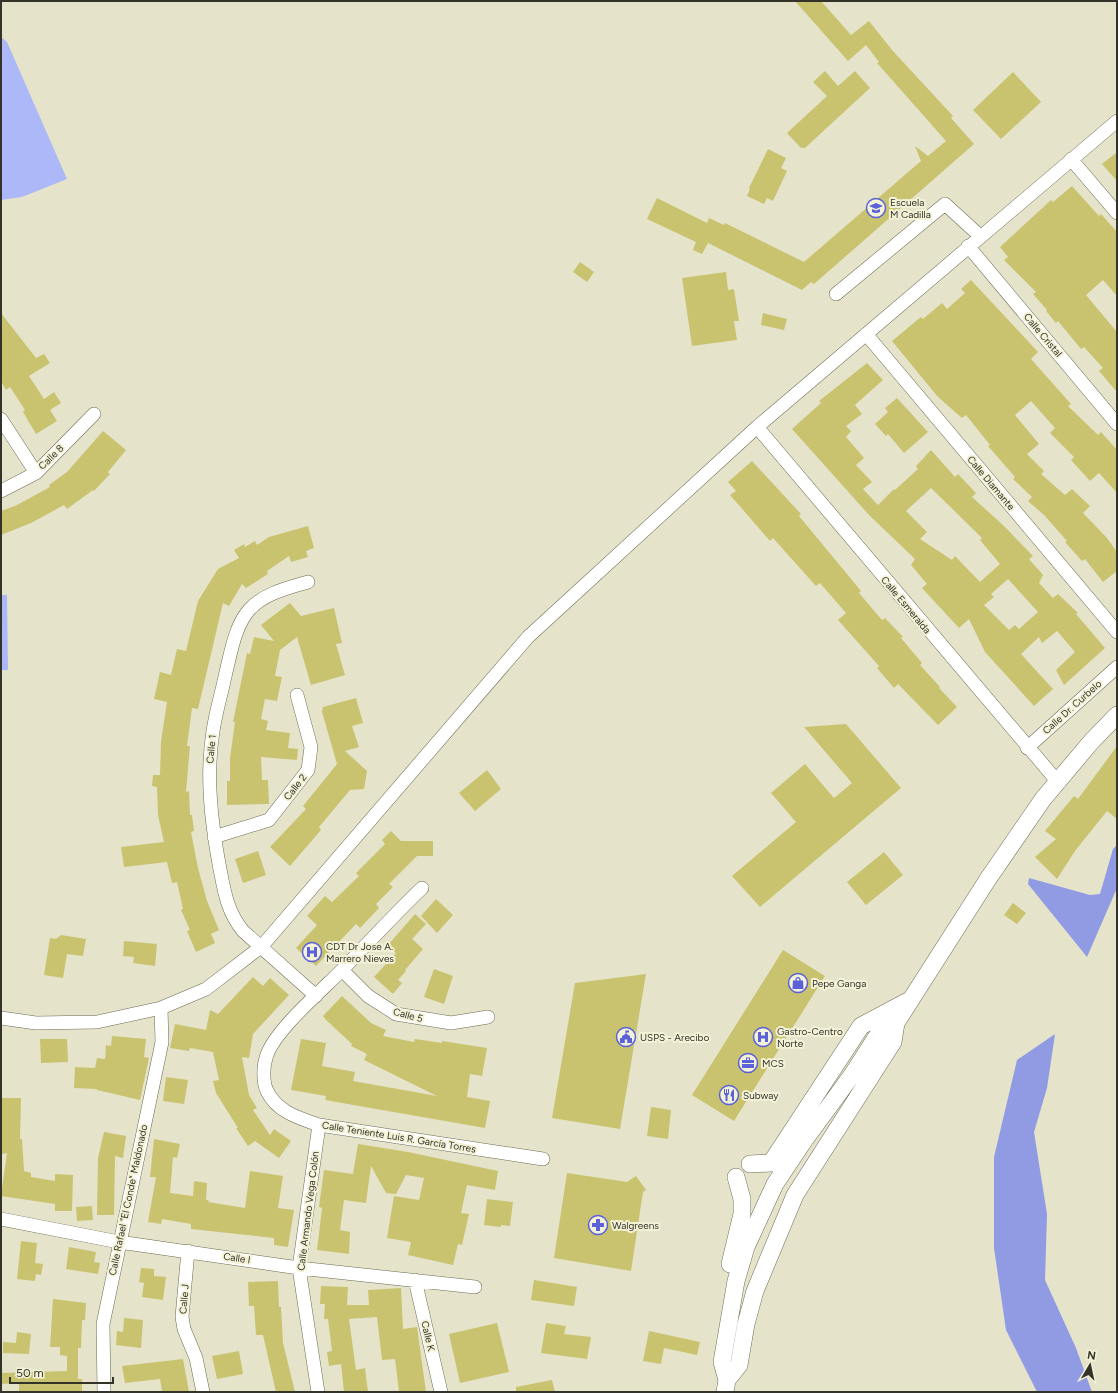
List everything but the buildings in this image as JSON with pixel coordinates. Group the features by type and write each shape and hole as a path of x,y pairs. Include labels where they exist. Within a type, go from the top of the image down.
{"main road":[{"path":"726,1386 739,1365 746,1324 754,1291 794,1195 893,1042 896,1023 988,879 1057,781 1117,715"},
{"path":"750,1164 771,1162 861,1026 910,1000"},
{"path":"726,1386 722,1362 735,1286 746,1247 775,1184 880,1033 896,1023"},
{"path":"735,1286 730,1266 742,1214 742,1199 736,1177"}],"street":[{"path":"1,1018 36,1023 97,1022 161,1008 206,989 262,946 528,637 757,427 1117,120"},
{"path":"1071,159 1117,213"},
{"path":"836,294 945,204 980,236"},
{"name":"Calle Cristal","path":"968,246 1117,424"},
{"name":"Calle Diamante","path":"866,334 1117,632"},
{"name":"Calle 8","path":"1,491 36,473 94,414"},
{"path":"1,418 36,473"},
{"name":"Calle Esmeralda","path":"757,427 1027,748 1057,781"},
{"name":"Calle 1","path":"308,582 280,590 262,598 248,610 238,628 212,731 209,789 214,837 226,900 233,919 243,931 262,946 316,996"},
{"name":"Calle Dr. Curbelo","path":"1027,748 1117,667"},
{"name":"Calle 2","path":"214,837 269,820 308,770 311,747 297,695"},
{"name":"Calle Teniente Luis R. García Torres","path":"422,888 316,996 274,1042 266,1058 264,1074 267,1091 276,1106 295,1116 319,1125 544,1159"},
{"name":"Calle 5","path":"342,970 368,996 396,1014 451,1023 488,1017"},
{"name":"Calle Rafael \"El Conde\" Maldonado","path":"104,1392 103,1324 162,1042 161,1008"},
{"name":"Calle Armando Vega Colón","path":"318,1392 299,1268 319,1125"},
{"name":"Calle I","path":"1,1218 119,1242 299,1268 475,1287"},
{"name":"Calle J","path":"188,1251 182,1317 184,1329 196,1358 203,1392"},
{"name":"Calle K","path":"415,1280 441,1392"}],"shaded area":[{"path":"1,37 7,42 67,179 22,197 1,200"},
{"path":"1,595 7,595 8,670 1,670"},
{"path":"1117,845 1117,888 1087,957 1028,884 1029,878 1090,895 1100,894 1113,849"},
{"path":"1055,1034 1047,1088 1034,1132 1047,1214 1045,1280 1076,1348 1092,1392 1037,1392 1006,1330 994,1248 994,1157 1017,1060"}],"place":[{"name":"Escuela M Cadilla","path":"876,208"},
{"name":"CDT Dr Jose A. Marrero Nieves","path":"312,952"},
{"name":"Pepe Ganga","path":"798,983"},
{"name":"USPS - Arecibo","path":"626,1037"},
{"name":"Gastro-Centro Norte","path":"763,1037"},
{"name":"MCS","path":"748,1063"},
{"name":"Subway","path":"729,1095"},
{"name":"Walgreens","path":"598,1225"}]}
